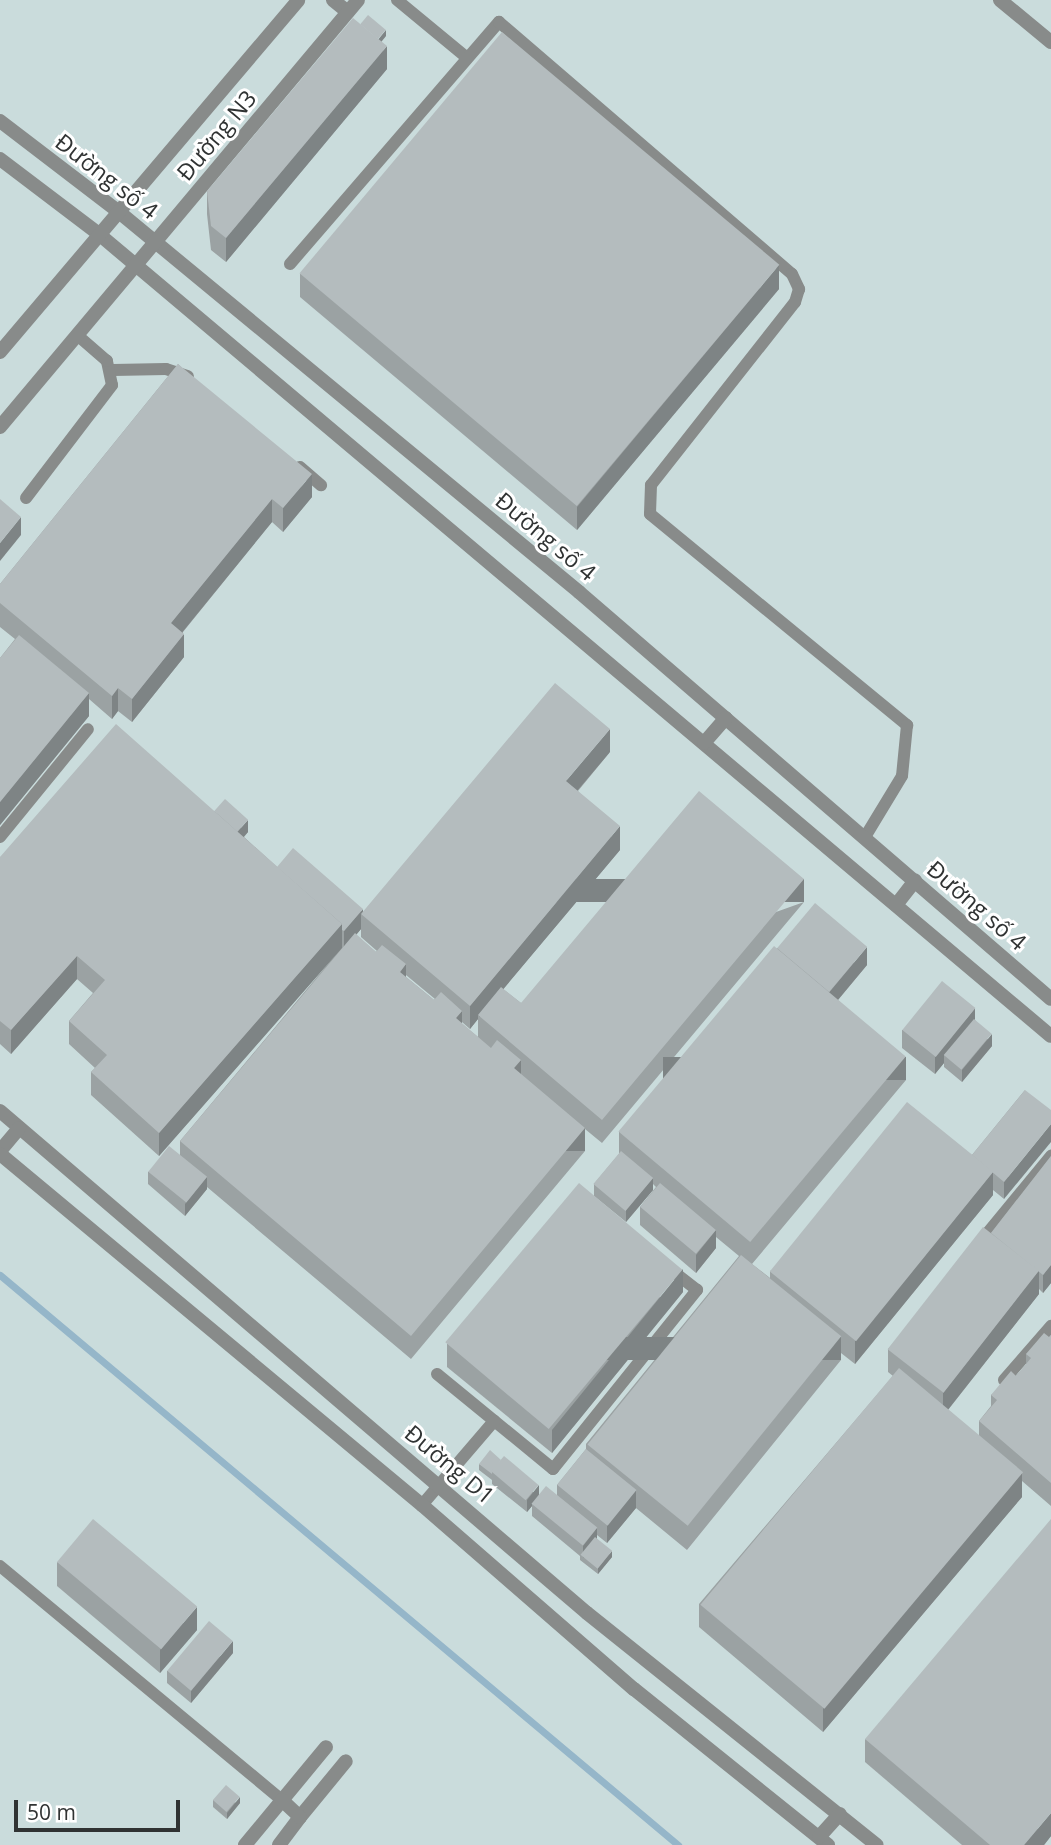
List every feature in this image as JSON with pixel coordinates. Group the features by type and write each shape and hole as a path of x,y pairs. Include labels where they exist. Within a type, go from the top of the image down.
{"street":[{"name":"Đường N3","path":"0,352 298,0"},
{"path":"333,0 348,12"},
{"name":"Đường N3","path":"0,427 358,0"},
{"path":"1000,0 1051,42"},
{"name":"Đường số 4","path":"0,121 119,212 726,718 1051,999"},
{"path":"0,159 100,235 1051,1036"},
{"path":"704,743 726,718"},
{"path":"896,905 915,881"},
{"name":"Đường D1","path":"0,1111 587,1613 877,1845"},
{"path":"19,1128 0,1152 422,1505 634,1689 823,1841 840,1814"},
{"path":"245,1845 326,1747"},
{"path":"279,1845 346,1761"},
{"path":"282,1800 300,1817"}],"lane":[{"path":"397,0 466,57"},
{"path":"290,264 499,22 792,274 799,289 795,302 651,485 650,514 907,725 902,776 865,837"},
{"path":"78,335 113,370 166,369 197,384"},
{"path":"26,498 112,385 113,370"},
{"path":"290,460 321,485"},
{"path":"0,837 88,729"},
{"path":"974,1250 1051,1156"},
{"path":"437,1374 553,1469 697,1290 655,1257"},
{"path":"1004,1380 1051,1326"},
{"path":"422,1505 494,1421"},
{"path":"0,1566 282,1800"}],"shaded area":[{"path":"0,0 1051,0 1051,1845 0,1845"}],"building":[{"path":"368,15 386,30 378,39 360,24"},
{"path":"353,18 387,46 226,238 211,226 207,191"},
{"path":"502,32 779,265 577,506 300,273"},
{"path":"178,364 312,474 283,508 272,499 171,623 184,634 132,699 118,688 112,696 0,603 0,584"},
{"path":"0,499 21,517 0,543"},
{"path":"19,635 89,693 0,802 0,658"},
{"path":"555,683 610,729 566,781 620,826 470,1006 361,914"},
{"path":"116,724 342,924 159,1133 91,1072 107,1055 69,1021 105,980 77,956 11,1030 0,1021 0,857"},
{"path":"699,791 804,879 602,1120 478,1015 501,987 521,1003"},
{"path":"225,799 248,820 237,832 214,811"},
{"path":"293,848 363,909 344,931 342,924 277,867"},
{"path":"815,903 867,947 829,992 777,948"},
{"path":"355,933 376,952 382,945 406,964 400,972 434,1000 441,992 462,1011 456,1018 491,1048 497,1040 521,1060 514,1068 585,1128 411,1336 180,1141"},
{"path":"774,946 906,1057 750,1242 618,1131"},
{"path":"942,981 975,1008 936,1057 902,1030"},
{"path":"974,1019 992,1034 961,1070 944,1055"},
{"path":"1025,1090 1051,1110 1051,1124 1004,1182 972,1155"},
{"path":"907,1102 993,1172 856,1341 770,1271"},
{"path":"169,1146 207,1177 186,1202 148,1172"},
{"path":"621,1151 653,1178 626,1211 593,1184"},
{"path":"1051,1156 1051,1265 1043,1275 991,1233"},
{"path":"579,1183 682,1270 549,1429 445,1342"},
{"path":"660,1183 716,1230 696,1254 640,1207"},
{"path":"983,1227 1039,1271 944,1393 888,1349"},
{"path":"741,1255 841,1336 688,1526 587,1445"},
{"path":"1044,1333 1051,1336 1051,1483 979,1421 997,1400 991,1395 1011,1371 1016,1376 1031,1358 1026,1354"},
{"path":"899,1368 1023,1472 824,1709 700,1605"},
{"path":"586,1449 637,1490 608,1526 557,1485"},
{"path":"490,1450 501,1460 492,1474 479,1464"},
{"path":"504,1456 538,1485 526,1500 491,1471"},
{"path":"546,1486 597,1528 583,1545 532,1504"},
{"path":"93,1519 197,1606 161,1649 57,1562"},
{"path":"1051,1519 1051,1813 1024,1845 990,1845 865,1739"},
{"path":"595,1537 612,1551 598,1569 581,1555"},
{"path":"209,1621 233,1641 191,1691 167,1671"},
{"path":"226,1785 240,1797 226,1812 213,1800"}],"waterway":[{"path":"0,1275 678,1845"}]}
